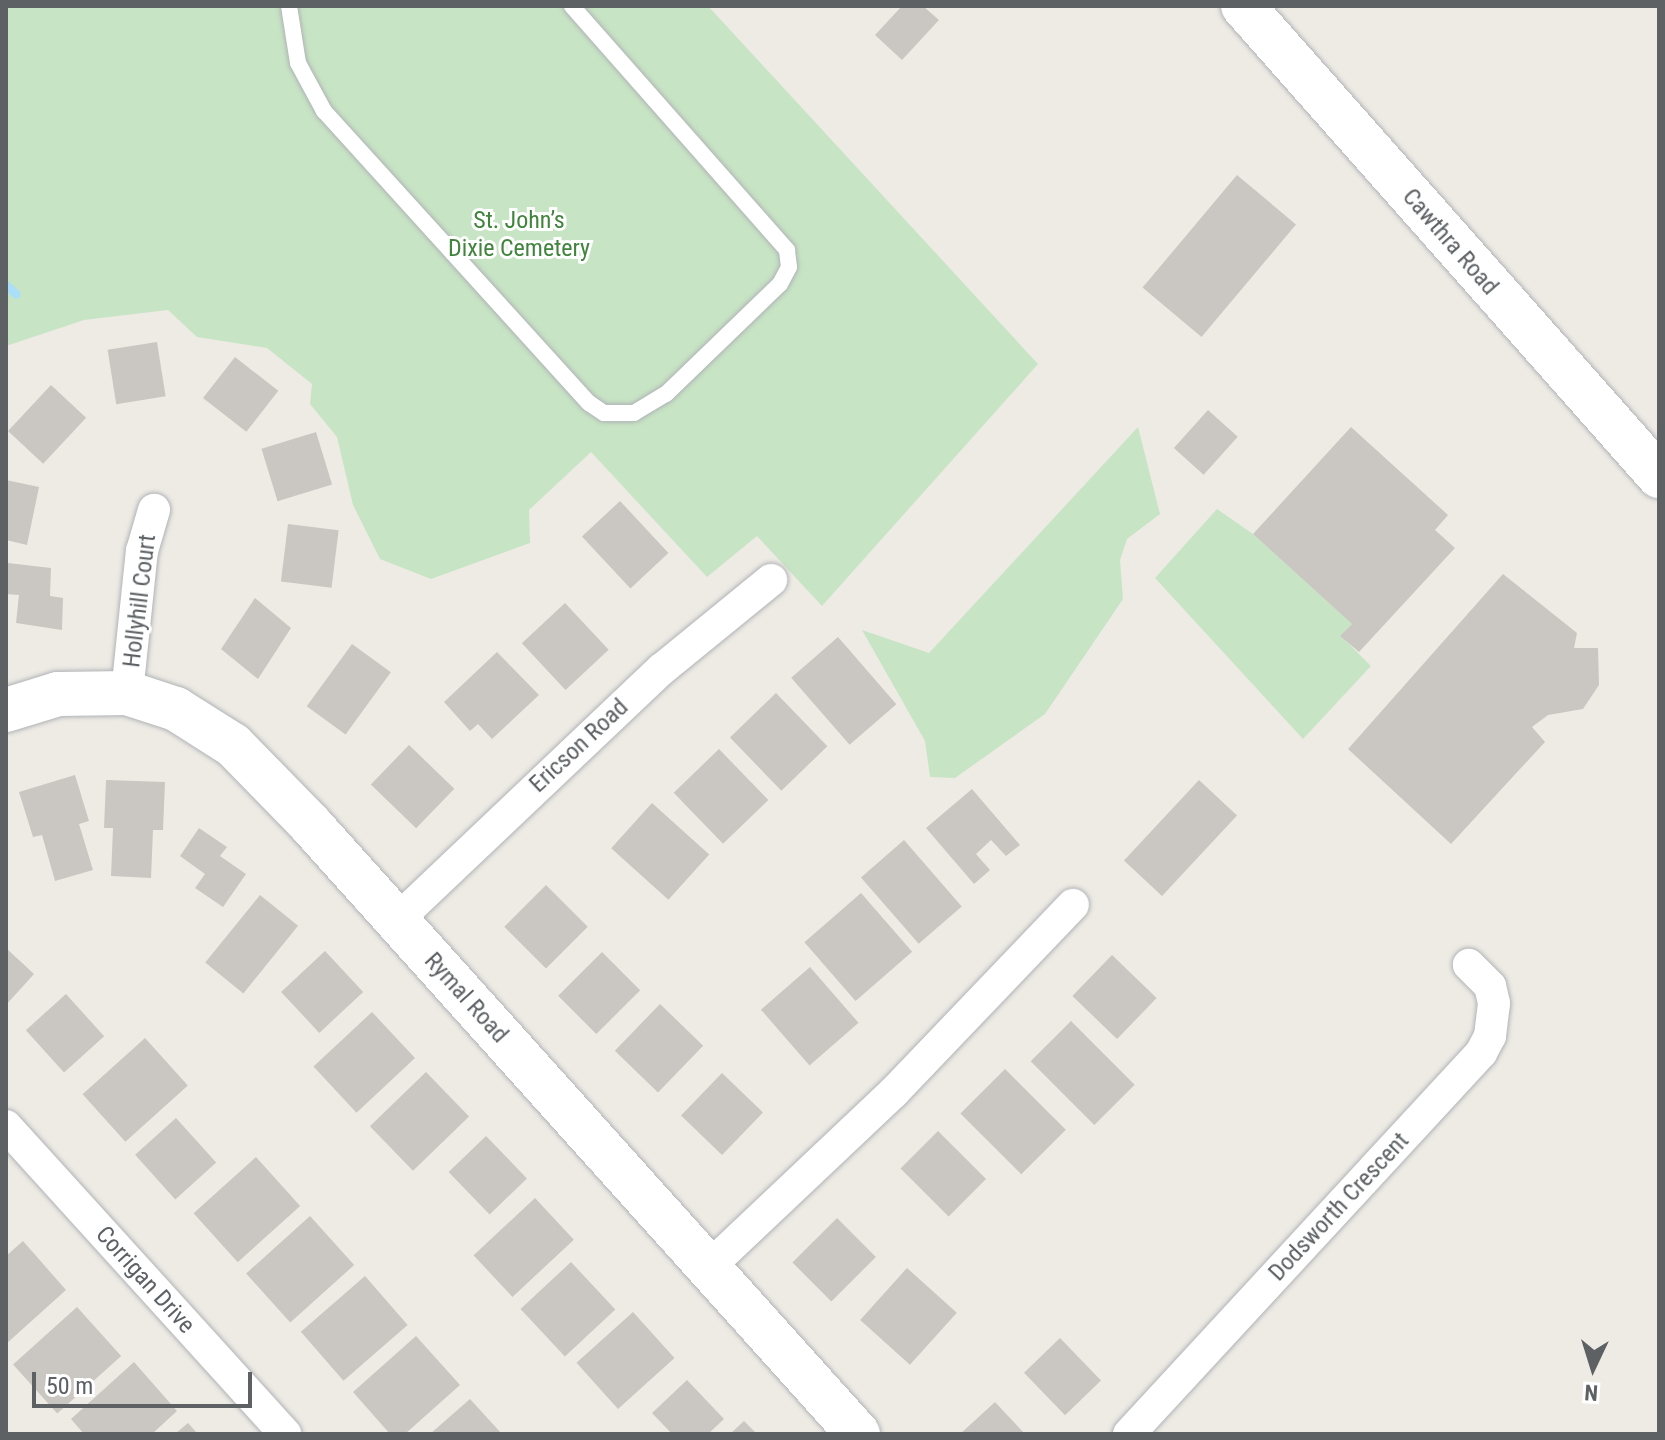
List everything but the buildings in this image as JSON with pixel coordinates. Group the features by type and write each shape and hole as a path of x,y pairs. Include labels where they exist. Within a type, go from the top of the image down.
{"street":[{"name":"Cawthra Road","path":"1243,6 1659,476"},
{"name":"Hollyhill Court","path":"127,693 142,551 154,510"},
{"name":"Ericson Road","path":"396,921 662,669 771,580"},
{"name":"Rymal Road","path":"6,710 58,694 127,693 176,709 233,745 710,1266 858,1434"},
{"path":"710,1266 894,1092 1073,905"},
{"name":"Dodsworth Crescent","path":"1129,1434 1481,1053 1490,1036 1494,1003 1490,986 1469,965"},
{"name":"Corrigan Drive","path":"6,1126 285,1434"}],"lane":[{"path":"289,6 298,63 324,111 589,403 604,413 634,413 666,394 780,284 789,267 787,250 572,6"}],"green space":[{"name":"St. John’s Dixie Cemetery","path":"6,6 708,6 1038,364 822,606 757,536 707,577 591,452 529,510 530,543 431,579 380,559 353,505 337,437 310,404 312,384 267,348 197,337 168,310 84,320 6,346"},
{"path":"1138,427 1160,514 1127,539 1120,560 1123,599 1045,714 955,778 930,777 925,741 862,630 929,653"},
{"path":"1217,509 1253,534 1352,624 1341,636 1371,666 1303,739 1155,578"}],"waterway":[{"path":"6,285 16,294"}]}
